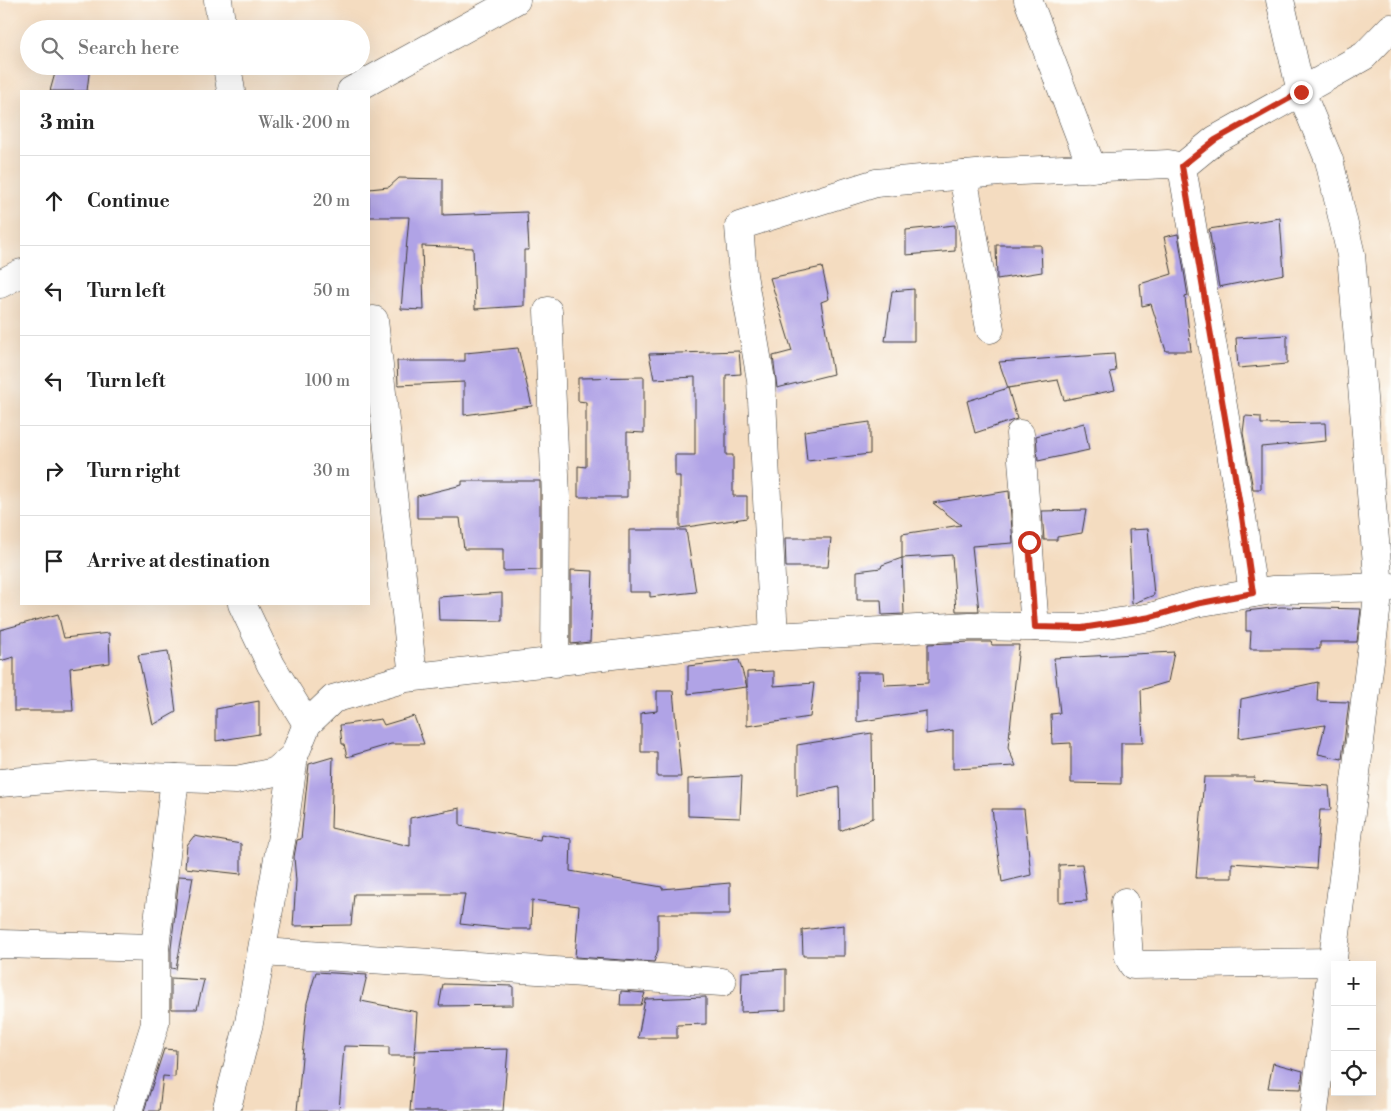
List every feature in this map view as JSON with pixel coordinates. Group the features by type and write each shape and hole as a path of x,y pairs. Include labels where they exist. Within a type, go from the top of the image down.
{"street":[{"path":"218,0 221,20"},
{"path":"353,90 516,0"},
{"path":"1028,0 1092,168"},
{"path":"1280,0 1301,92 1329,160 1351,255 1385,588 1333,961"},
{"path":"774,638 761,380 742,275 739,226 876,183 963,175 1168,164 1182,166 1215,140 1364,56 1391,28"},
{"path":"228,75 230,90"},
{"path":"1182,166 1242,517 1253,593"},
{"path":"963,175 990,329"},
{"path":"0,284 20,274"},
{"path":"548,311 556,497 555,663"},
{"path":"374,320 413,677"},
{"path":"1020,434 1035,627"},
{"path":"226,1111 249,1023 294,756 306,724 334,699 413,677 774,638 970,626 1092,626 1151,617 1196,604 1272,590 1385,588"},
{"path":"242,605 271,665 306,724"},
{"path":"0,783 93,775 236,780 275,772 294,756"},
{"path":"128,1111 155,1024 155,948 175,778"},
{"path":"1125,902 1129,958 1133,965 1331,962"},
{"path":"0,944 155,948"},
{"path":"262,952 722,982"},
{"path":"1314,1111 1331,978"}],"building":[{"path":"54,75 89,75 87,90 50,90"},
{"path":"399,178 443,179 443,215 527,212 529,250 524,250 524,306 475,309 473,248 422,246 424,310 401,309 409,217 370,217 370,189 389,187"},
{"path":"1280,218 1284,274 1219,287 1209,229"},
{"path":"955,225 955,251 906,255 906,230"},
{"path":"1178,234 1188,296 1185,297 1191,351 1166,351 1151,304 1142,306 1140,284 1172,274 1164,237"},
{"path":"996,245 1041,245 1042,272 997,279"},
{"path":"822,267 829,299 821,302 833,374 777,388 773,356 792,351 770,278"},
{"path":"914,289 914,341 885,341 892,291"},
{"path":"1287,335 1287,364 1238,368 1236,338"},
{"path":"518,348 532,406 464,415 464,382 398,385 397,361 465,361 465,353"},
{"path":"739,351 741,374 726,375 726,455 733,455 733,496 747,496 747,518 680,528 680,476 675,476 675,455 695,455 695,377 654,379 649,354"},
{"path":"1114,354 1116,371 1110,372 1115,390 1064,400 1058,380 1008,388 999,362"},
{"path":"644,377 644,433 627,432 627,497 578,497 578,466 586,467 586,402 578,401 578,378"},
{"path":"1008,388 1017,419 975,433 967,401"},
{"path":"1245,416 1261,417 1261,424 1325,423 1326,441 1261,447 1261,489 1253,489 1243,433"},
{"path":"870,422 870,454 807,461 804,431"},
{"path":"1084,423 1089,450 1038,461 1036,436"},
{"path":"462,481 540,481 540,570 503,571 503,549 464,549 460,518 417,518 417,496 462,485"},
{"path":"1009,491 1013,543 972,546 979,611 956,611 952,555 902,558 902,534 961,525 933,503"},
{"path":"1086,510 1082,533 1057,537 1057,540 1044,540 1042,511"},
{"path":"1148,529 1154,595 1132,604 1129,530"},
{"path":"629,530 686,530 696,592 650,597 650,592 629,592"},
{"path":"785,538 831,538 828,567 786,567"},
{"path":"902,558 904,614 882,615 881,600 857,600 857,571 881,568 882,565"},
{"path":"571,570 593,571 590,642 571,644"},
{"path":"502,593 502,621 439,620 438,597"},
{"path":"1281,607 1361,609 1357,642 1320,642 1320,649 1250,649 1251,631 1246,631 1246,611"},
{"path":"58,614 64,638 109,633 110,663 70,668 73,711 14,711 14,657 0,661 0,630"},
{"path":"991,642 992,645 1019,645 1008,748 1016,766 953,769 953,730 926,734 926,711 857,722 857,672 884,672 885,685 928,683 928,644"},
{"path":"168,651 176,712 153,725 138,655"},
{"path":"1174,652 1168,682 1141,690 1143,743 1121,743 1121,784 1071,783 1071,743 1052,744 1051,714 1060,713 1054,658"},
{"path":"739,660 747,687 688,694 688,666"},
{"path":"774,671 774,686 814,683 810,717 747,726 747,672"},
{"path":"1318,682 1317,701 1349,702 1342,759 1318,754 1325,725 1239,738 1241,699"},
{"path":"657,691 673,691 681,777 657,777 657,752 641,752 641,713 657,711"},
{"path":"259,701 259,734 216,741 216,709"},
{"path":"414,716 424,744 391,744 347,757 344,744 342,744 340,725 381,719 384,725"},
{"path":"872,733 873,818 840,831 839,787 797,796 797,745"},
{"path":"333,757 331,828 410,846 410,818 460,808 460,826 540,840 541,834 571,839 570,871 662,887 662,889 730,883 730,914 658,914 658,950 654,962 575,957 579,906 532,900 531,929 507,929 460,924 465,894 354,894 351,925 293,926 296,881 294,857 297,840 301,839 309,764"},
{"path":"742,776 740,818 688,816 688,779"},
{"path":"1204,777 1255,777 1254,781 1329,786 1331,810 1320,810 1316,869 1232,863 1232,878 1196,878"},
{"path":"992,809 1024,809 1031,875 1002,882"},
{"path":"194,836 241,844 241,874 185,868 187,845"},
{"path":"1082,864 1087,901 1059,902 1059,865"},
{"path":"179,876 193,877 176,969 171,968 171,949"},
{"path":"844,925 844,956 803,956 802,930"},
{"path":"786,969 786,1010 741,1012 742,972"},
{"path":"316,972 367,975 361,1001 417,1012 414,1056 389,1056 389,1047 344,1046 339,1111 297,1111 307,1003"},
{"path":"171,978 204,980 197,1009 171,1009"},
{"path":"443,984 513,986 513,1005 439,1006"},
{"path":"621,991 645,993 641,1005 620,1005"},
{"path":"706,997 706,1024 677,1025 677,1038 638,1038 645,999"},
{"path":"164,1049 176,1050 175,1077 163,1076 159,1111 144,1111"},
{"path":"508,1049 503,1111 410,1111 415,1051"},
{"path":"1273,1063 1303,1071 1301,1089 1268,1088"}],"route":[{"path":"1029,542 1035,627 1082,628 1151,617 1196,604 1253,593 1242,517 1182,166 1215,140 1301,92"}]}
